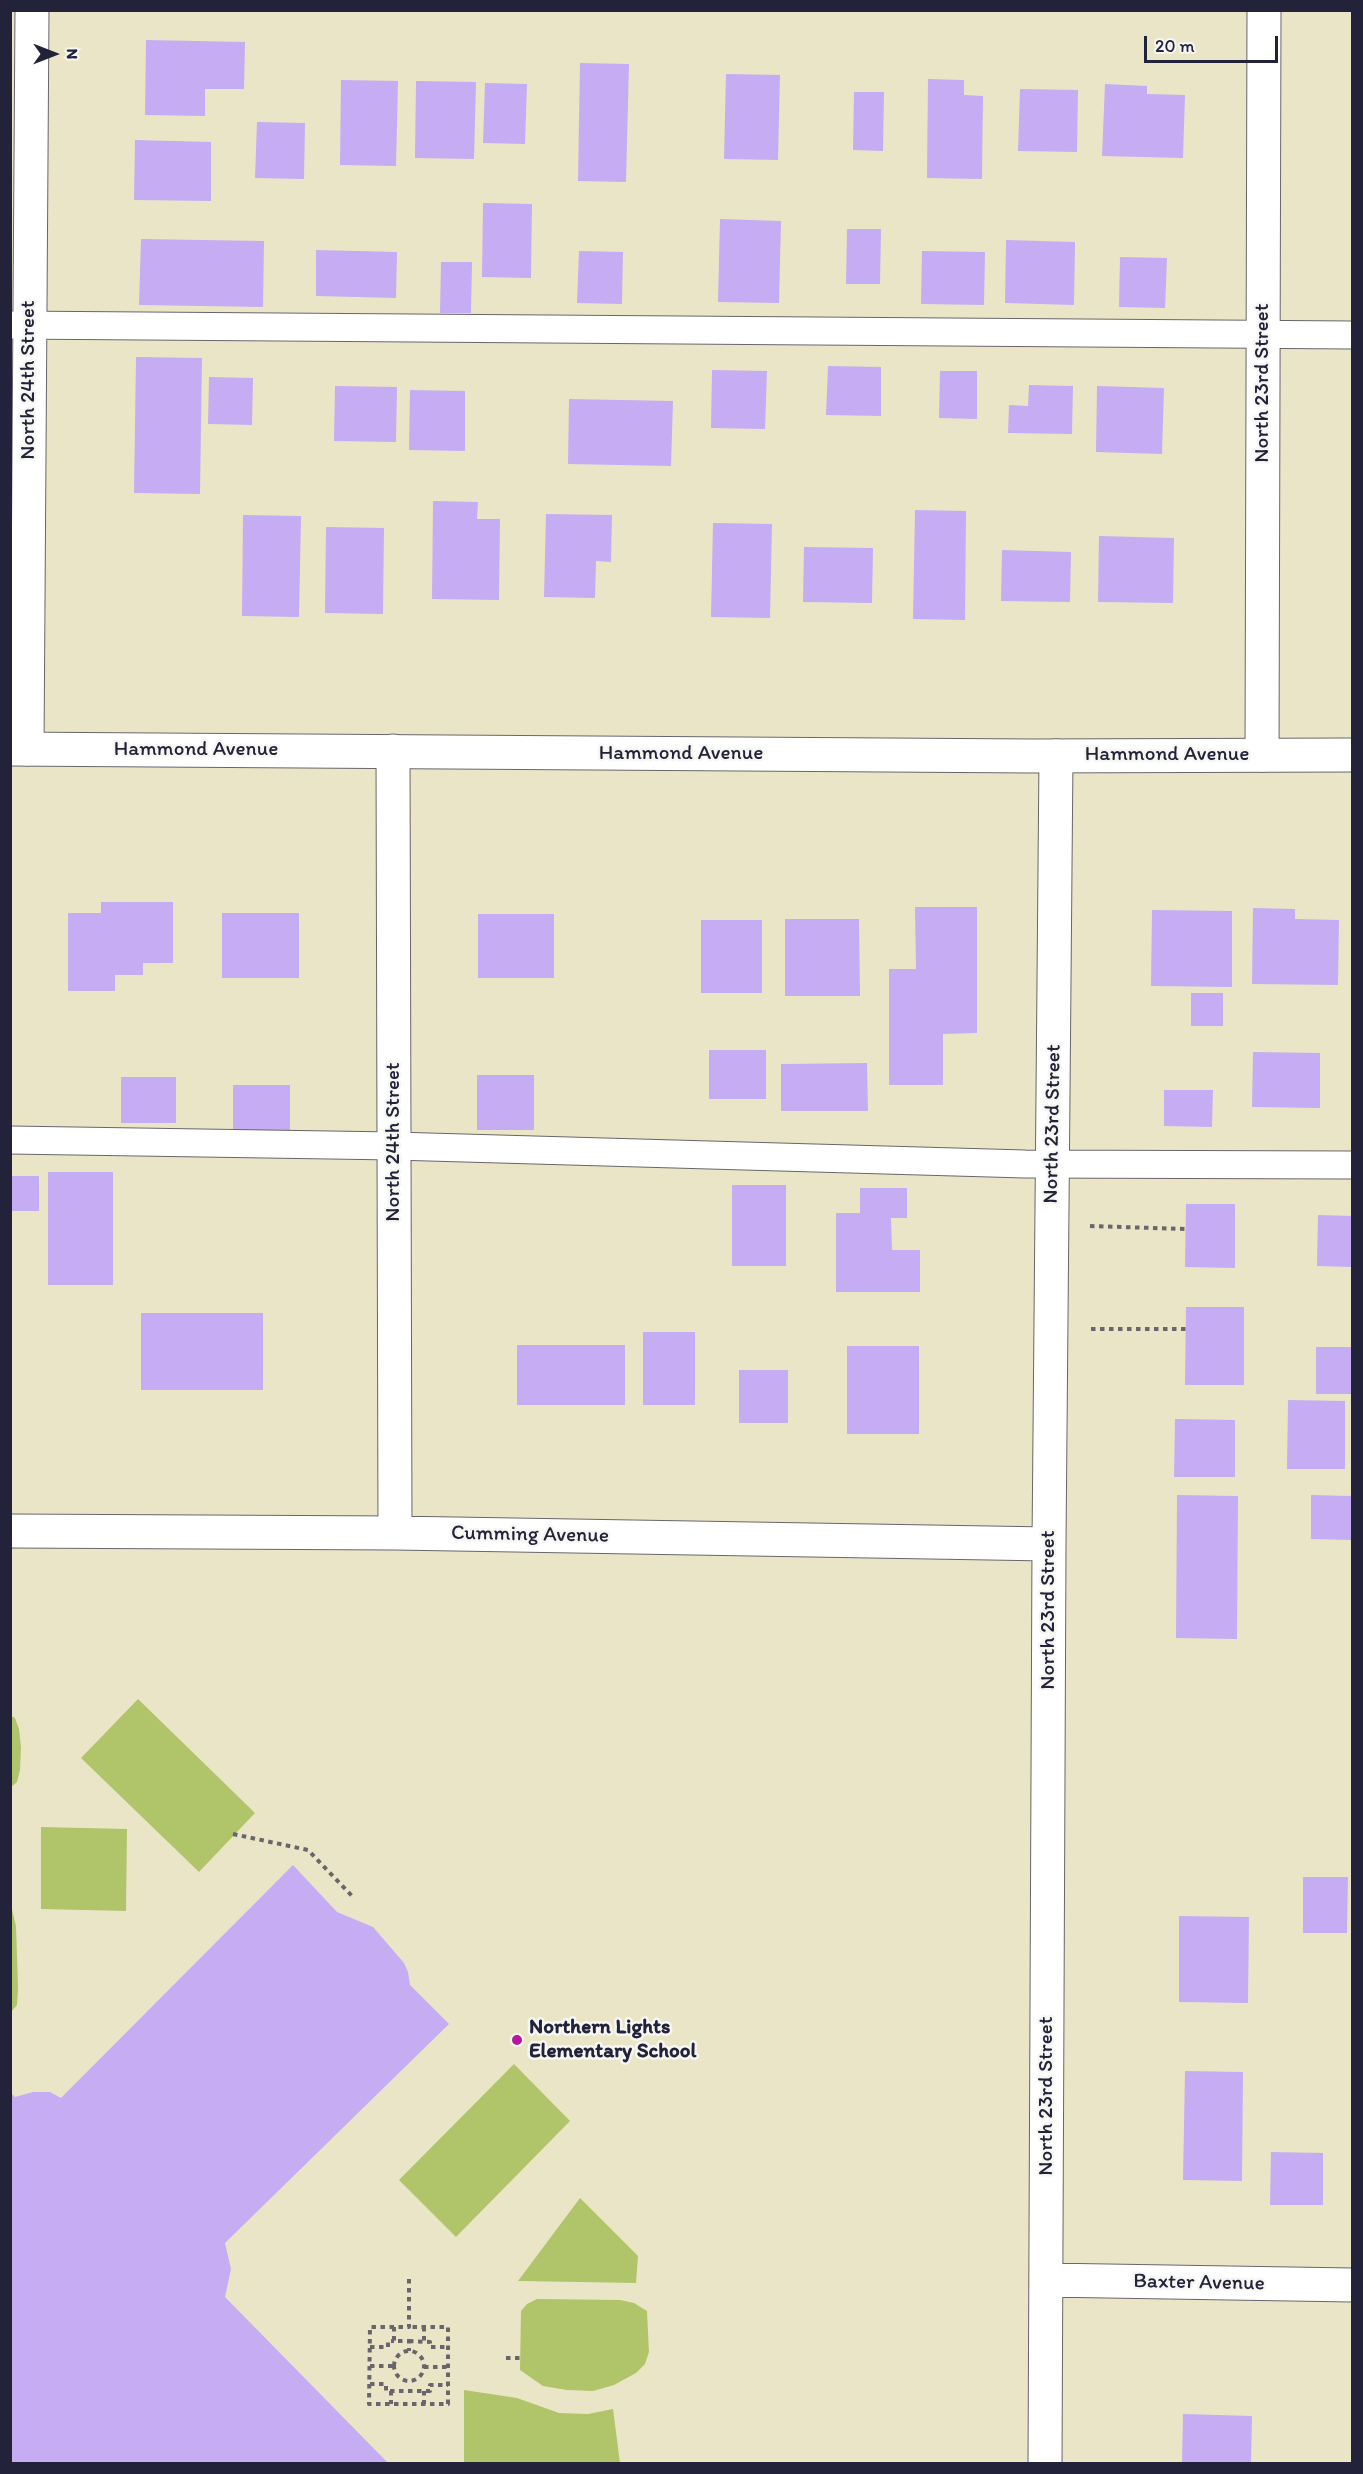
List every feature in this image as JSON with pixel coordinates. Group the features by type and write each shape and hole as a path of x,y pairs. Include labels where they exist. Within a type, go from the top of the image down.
{"street":[{"name":"North 24th Street","path":"19,749 20,325 32,10"},
{"name":"North 23rd Street","path":"1262,754 1264,10"},
{"name":"Hammond Avenue","path":"19,749 1056,756 1353,755"},
{"name":"North 24th Street","path":"393,752 395,1533"},
{"name":"North 23rd Street","path":"1045,2463 1049,1544 1056,756"},
{"name":"Cumming Avenue","path":"10,1531 395,1533 1049,1544"},
{"name":"Baxter Avenue","path":"1046,2280 1353,2285"}],"lane":[{"path":"20,325 1353,335"},
{"path":"10,1140 394,1146 1053,1164 1353,1166"}],"path":[{"path":"1052,1225 1185,1229"},
{"path":"1051,1329 1186,1329"},
{"path":"233,1834 308,1850 353,1897"},
{"path":"409,2279 409,2327"},
{"path":"370,2327 409,2327 448,2327 448,2404 369,2404 370,2327"},
{"path":"394,2327 394,2341"},
{"path":"424,2327 424,2341"},
{"path":"370,2347 388,2347 388,2341 424,2341 430,2342 430,2347 448,2347"},
{"path":"409,2341 409,2351"},
{"path":"409,2351 418,2354 423,2360 424,2367 419,2378 409,2382 400,2379 394,2366 398,2356 409,2351"},
{"path":"506,2358 520,2358"},
{"path":"370,2366 394,2366"},
{"path":"424,2367 448,2367"},
{"path":"409,2382 409,2391"},
{"path":"370,2384 386,2384 386,2391 430,2391 430,2385 448,2385"},
{"path":"391,2391 391,2404"},
{"path":"424,2391 424,2404"}],"green space":[{"path":"138,1699 255,1813 199,1872 81,1758"},
{"path":"11,1716 15,1718 19,1729 21,1747 17,1782 11,1787"},
{"path":"41,1827 127,1829 126,1911 41,1909"},
{"path":"11,1905 16,1926 18,1988 17,2005 11,2012"},
{"path":"514,2064 570,2121 456,2237 399,2180"},
{"path":"580,2198 638,2256 636,2283 518,2281"},
{"path":"537,2299 620,2300 634,2303 647,2311 649,2352 645,2364 636,2373 614,2385 593,2391 543,2386 520,2370 521,2311 527,2304"},
{"path":"464,2390 517,2398 559,2413 588,2414 613,2409 620,2463 464,2463"}],"building":[{"path":"146,40 245,42 244,89 205,89 205,116 145,115"},
{"path":"580,63 629,64 626,182 578,181"},
{"path":"726,74 780,75 778,160 724,159"},
{"path":"928,79 964,80 964,95 983,96 982,179 927,178"},
{"path":"341,80 398,81 396,166 340,165"},
{"path":"416,81 476,82 474,159 415,158"},
{"path":"485,83 527,84 525,144 483,143"},
{"path":"1105,84 1147,86 1147,94 1185,95 1183,158 1102,156"},
{"path":"1020,89 1078,90 1077,152 1018,151"},
{"path":"854,92 884,92 883,151 853,150"},
{"path":"257,122 305,123 304,179 255,178"},
{"path":"135,140 211,142 211,201 134,200"},
{"path":"483,203 532,204 531,278 482,277"},
{"path":"720,219 781,221 779,303 718,302"},
{"path":"847,229 881,229 880,284 846,284"},
{"path":"141,239 264,241 263,307 139,305"},
{"path":"1006,240 1075,242 1074,305 1005,303"},
{"path":"316,250 397,252 396,298 316,296"},
{"path":"579,251 623,252 622,304 577,303"},
{"path":"922,251 985,252 984,305 921,304"},
{"path":"1120,257 1167,258 1165,308 1119,307"},
{"path":"441,262 472,262 471,313 440,313"},
{"path":"136,357 202,358 200,494 134,493"},
{"path":"828,366 881,367 881,416 826,415"},
{"path":"712,370 767,371 765,429 711,428"},
{"path":"940,371 977,371 977,419 939,418"},
{"path":"209,377 253,378 252,425 208,424"},
{"path":"1029,385 1073,386 1072,434 1008,433 1009,405 1028,406"},
{"path":"335,386 397,387 396,442 334,441"},
{"path":"1097,386 1164,388 1162,454 1096,452"},
{"path":"410,390 465,391 465,451 409,450"},
{"path":"569,399 673,401 671,466 568,464"},
{"path":"433,501 478,502 477,519 500,519 499,600 432,599"},
{"path":"915,510 966,511 965,620 913,619"},
{"path":"546,514 612,515 611,562 596,561 595,598 544,597"},
{"path":"243,515 301,516 299,617 242,616"},
{"path":"713,523 772,524 770,618 711,617"},
{"path":"326,527 384,528 383,614 325,613"},
{"path":"1099,536 1174,538 1173,603 1098,602"},
{"path":"804,547 873,548 872,603 803,602"},
{"path":"1002,550 1071,552 1070,602 1001,601"},
{"path":"101,902 173,902 173,963 143,963 143,975 115,975 115,991 68,991 68,913 101,913"},
{"path":"915,907 977,907 977,1033 943,1034 943,1085 889,1085 889,969 916,969"},
{"path":"1253,908 1295,909 1295,919 1339,920 1338,985 1252,984"},
{"path":"1152,910 1232,911 1232,987 1151,986"},
{"path":"222,913 299,913 299,978 222,978"},
{"path":"478,914 554,914 554,978 478,978"},
{"path":"785,919 859,919 860,996 785,996"},
{"path":"701,920 762,920 762,993 701,993"},
{"path":"1191,993 1223,993 1223,1026 1191,1026"},
{"path":"709,1050 766,1050 766,1099 709,1099"},
{"path":"1253,1052 1320,1053 1320,1108 1252,1107"},
{"path":"867,1063 868,1111 781,1111 781,1064"},
{"path":"477,1075 534,1075 534,1130 477,1130"},
{"path":"121,1077 176,1077 176,1123 121,1123"},
{"path":"233,1085 290,1085 290,1135 233,1135"},
{"path":"1164,1090 1213,1090 1212,1127 1164,1126"},
{"path":"48,1172 113,1172 113,1285 48,1285"},
{"path":"10,1176 39,1176 39,1211 10,1211"},
{"path":"732,1185 786,1185 786,1266 732,1266"},
{"path":"860,1188 907,1188 907,1218 891,1218 892,1250 920,1250 920,1292 836,1292 836,1213 860,1213"},
{"path":"1186,1204 1235,1204 1235,1268 1185,1267"},
{"path":"1318,1215 1352,1216 1352,1267 1317,1266"},
{"path":"1186,1307 1244,1307 1244,1385 1185,1385"},
{"path":"141,1313 263,1313 263,1390 141,1390"},
{"path":"643,1332 695,1332 695,1405 643,1405"},
{"path":"517,1345 625,1345 625,1405 517,1405"},
{"path":"847,1346 919,1346 919,1434 847,1434"},
{"path":"1316,1347 1352,1347 1352,1394 1316,1394"},
{"path":"739,1370 788,1370 788,1423 739,1423"},
{"path":"1288,1400 1345,1401 1345,1469 1287,1469"},
{"path":"1175,1419 1235,1420 1235,1477 1174,1477"},
{"path":"1177,1495 1238,1496 1237,1639 1176,1638"},
{"path":"1311,1495 1352,1496 1352,1540 1311,1539"},
{"path":"293,1865 337,1912 373,1927 404,1963 410,1985 449,2024 225,2243 231,2269 225,2297 389,2464 10,2464 10,2092 15,2097 33,2092 50,2092 61,2098"},
{"path":"1303,1877 1348,1877 1347,1933 1303,1933"},
{"path":"1179,1916 1249,1917 1248,2003 1179,2002"},
{"path":"1185,2071 1243,2072 1242,2181 1183,2180"},
{"path":"1271,2152 1323,2153 1323,2205 1270,2205"},
{"path":"1183,2414 1252,2416 1251,2464 1182,2464"}],"place":[{"name":"Northern Lights Elementary School","path":"517,2040"}]}
